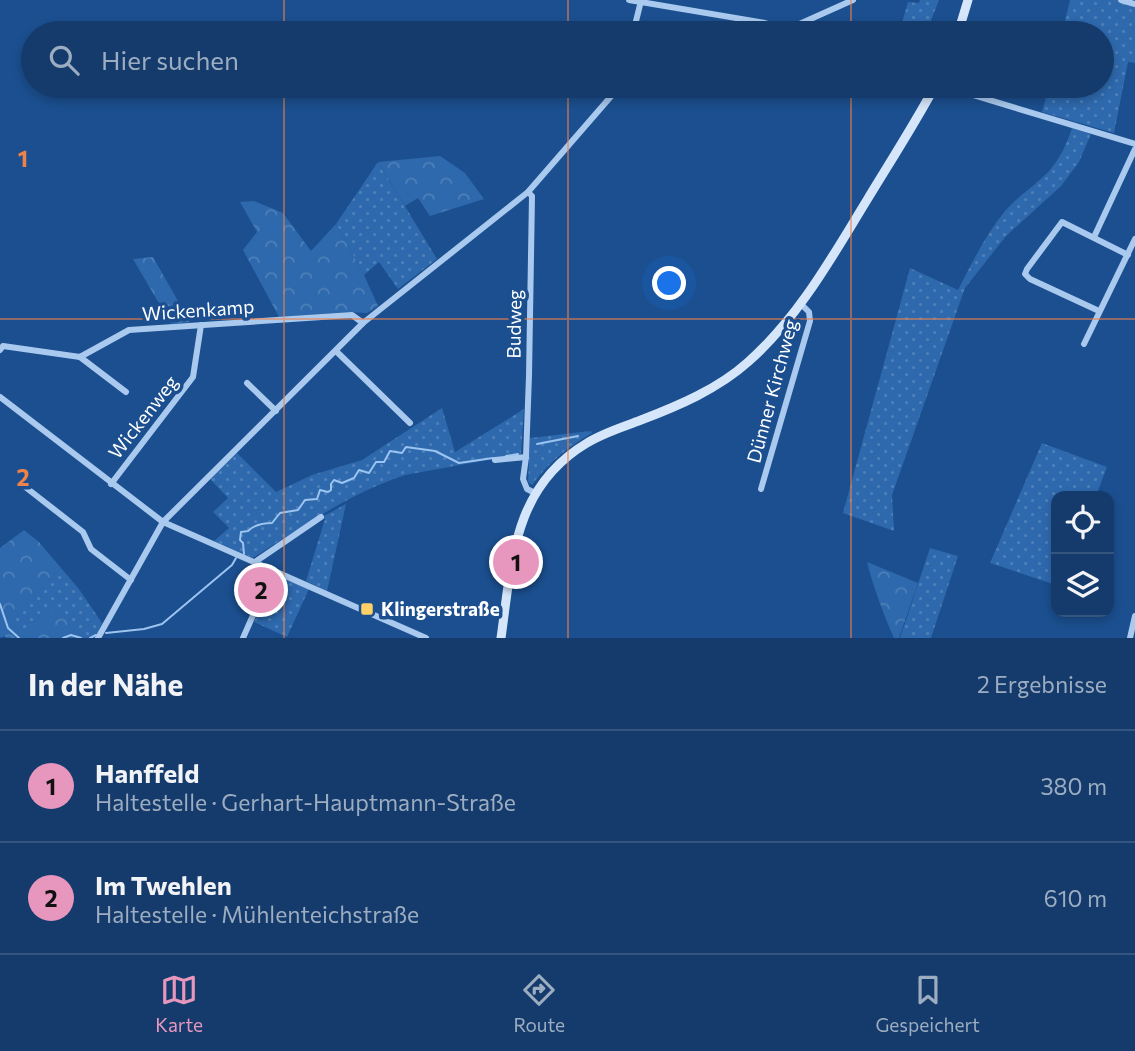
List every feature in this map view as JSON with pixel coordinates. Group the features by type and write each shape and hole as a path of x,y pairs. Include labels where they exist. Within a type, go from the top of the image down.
{"street":[{"path":"629,0 754,21"},
{"path":"806,21 853,0"},
{"path":"962,21 968,0"},
{"path":"1121,0 1135,4"},
{"path":"636,21 641,1"},
{"path":"98,638 163,522 363,323 528,192 610,98"},
{"path":"501,638 518,531 535,493 550,471 587,442 661,412 719,384 747,363 801,304 928,98"},
{"path":"981,98 1135,147 1094,237"},
{"name":"Budweg","path":"528,192 532,196 526,457 523,479 527,489 535,493"},
{"path":"1099,311 1030,279 1025,274 1062,222 1128,254"},
{"path":"1084,344 1135,239"},
{"name":"Dünner Kirchweg","path":"761,489 810,321 809,312 801,304"},
{"name":"Wickenkamp","path":"80,357 130,330 352,315 363,323"},
{"name":"Wickenweg","path":"111,484 193,377 201,325"},
{"path":"0,350 3,346 80,357 126,392"},
{"path":"336,351 410,423"},
{"path":"247,383 276,411"},
{"path":"0,397 163,522 426,638"},
{"path":"495,460 526,457"},
{"path":"24,486 83,532 91,549 131,580"},
{"path":"255,562 321,517"},
{"path":"243,638 273,570"},
{"path":"1130,638 1135,616"}],"green space":[{"path":"920,0 939,0 931,21 902,21 908,2 919,3"},
{"path":"1070,0 1118,0 1135,5 1135,63 1128,62 1114,133 1042,112 1046,98 1114,98 1114,21 1065,21"},
{"path":"1072,128 1091,134 1079,162 1061,186 1006,236 965,288 892,495 894,531 843,513 910,268 958,290 998,220 1053,166 1063,151"},
{"path":"440,156 465,173 484,199 430,216 418,198 405,206 378,162"},
{"path":"378,162 437,259 398,289 379,262 364,275 336,224"},
{"path":"254,201 283,213 311,251 336,224 378,306 367,313 279,317 243,250 257,232 240,202"},
{"path":"153,257 190,322 171,324 133,259"},
{"path":"442,408 455,452 524,409 521,454 405,475 385,482 327,512 253,558 214,541 229,528 213,512 228,498 210,479 237,453 276,492 312,475 362,460"},
{"path":"592,433 552,463 532,485 528,482 530,438"},
{"path":"1042,443 1107,467 1098,491 1051,491 1051,583 990,563"},
{"path":"346,504 327,591 306,581 325,519 322,517"},
{"path":"24,530 39,542 61,568 11,616 25,631 57,608 79,632 71,638 0,638 0,548"},
{"path":"930,548 958,556 931,638 900,638"},
{"path":"867,562 918,583 899,638 894,638 890,629"},
{"path":"61,568 102,623 95,638 71,638 25,631 10,616"},
{"path":"279,577 309,589 287,637 254,622 274,578"}],"waterway":[{"path":"537,444 578,436"},
{"path":"244,554 241,532 272,523 280,513 298,510 305,500 317,499 320,490 331,490 334,480 342,483 354,478 359,470 369,473 376,462 384,462 390,451 402,453 406,447 435,451 459,463 493,458"},
{"path":"506,456 518,454"},
{"path":"106,633 162,624 232,565 236,558"},
{"path":"0,604 8,628 19,638"},
{"path":"63,638 71,635 81,638"},
{"path":"90,638 96,635"}],"place":[{"name":"Hanffeld","path":"516,562"},
{"name":"Im Twehlen","path":"261,590"},
{"name":"Klingerstraße","path":"367,609"}]}
